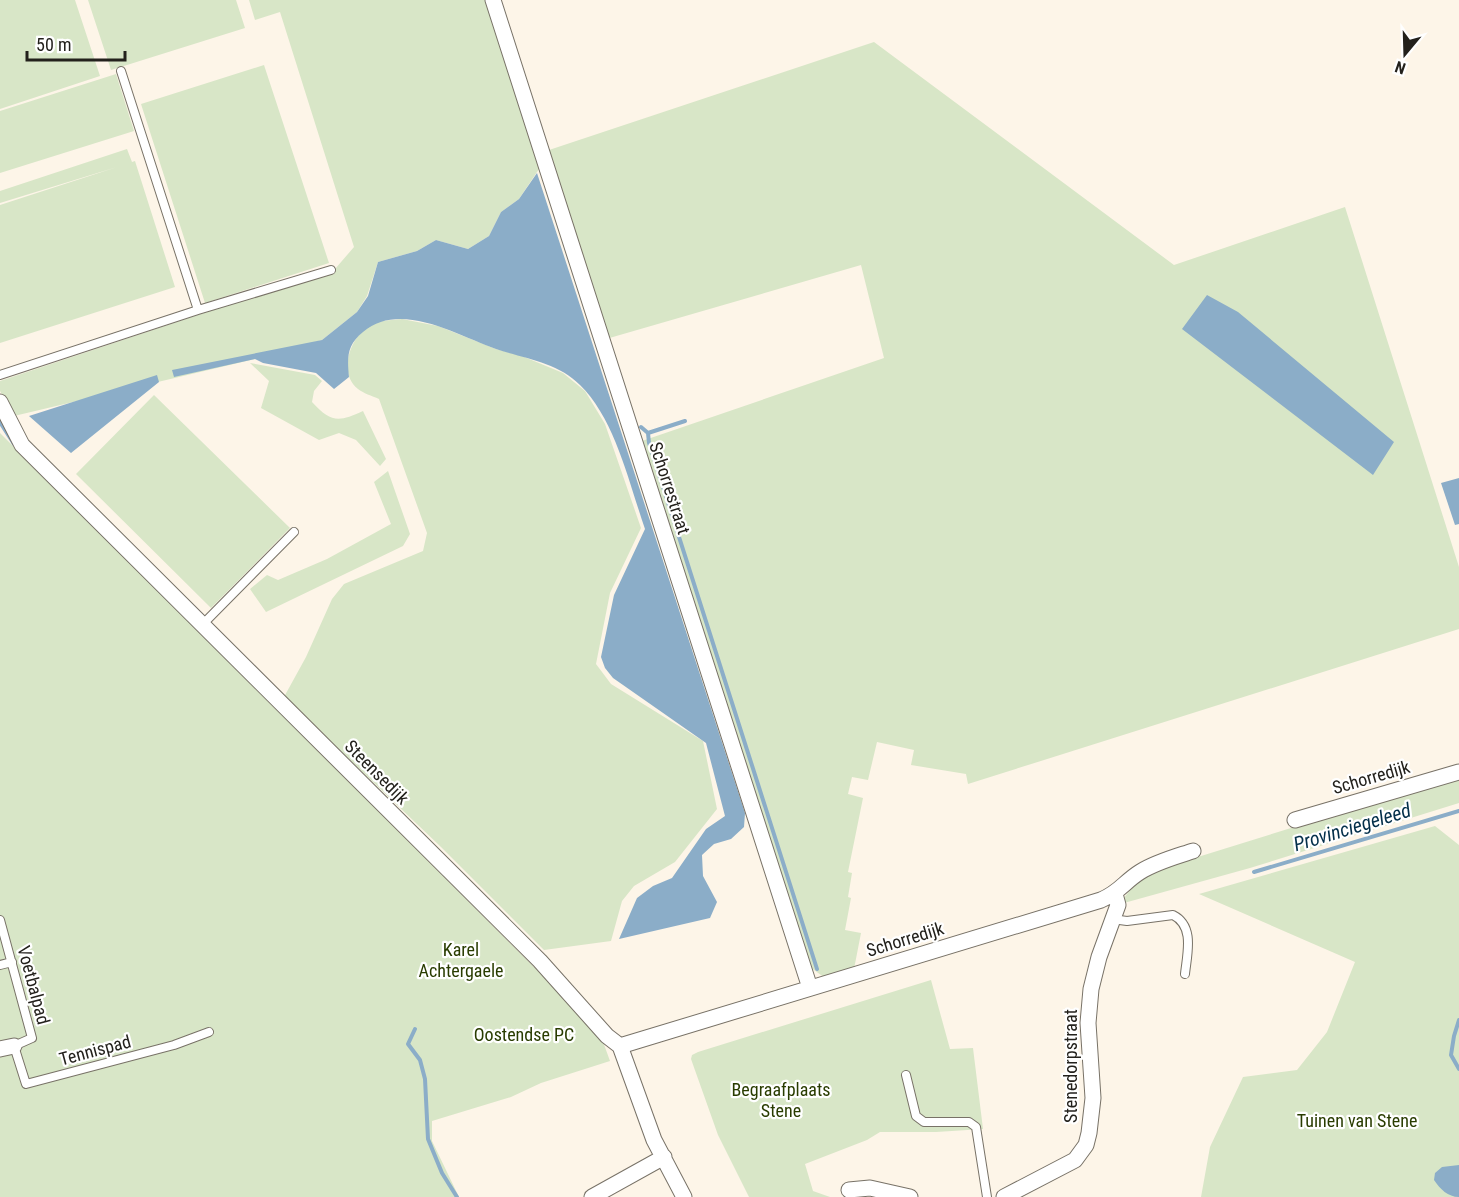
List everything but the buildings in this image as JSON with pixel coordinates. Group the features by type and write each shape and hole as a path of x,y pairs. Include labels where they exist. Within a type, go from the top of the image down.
{"street":[{"name":"Schorrestraat","path":"493,0 810,988"},
{"name":"Steensedijk","path":"0,402 22,445 532,952 607,1036 620,1046 654,1140 684,1197"},
{"name":"Schorredijk","path":"1295,820 1459,772"},
{"name":"Schorredijk","path":"620,1046 1101,900 1115,894 1137,873 1193,851"},
{"name":"Stenedorpstraat","path":"1004,1197 1076,1160 1086,1146 1093,1098 1088,1023 1091,989 1099,957 1118,904 1115,894"},
{"path":"592,1197 664,1157"},
{"path":"849,1190 870,1188 910,1197"}],"lane":[{"path":"121,71 198,310"},
{"path":"0,375 198,310 331,270"},
{"path":"202,625 294,532"},
{"path":"1112,919 1127,921 1165,915 1178,918 1185,926 1188,936 1185,974"},
{"name":"Voetbalpad","path":"0,920 32,1038 7,1047"},
{"path":"0,965 12,962"},
{"name":"Tennispad","path":"7,1047 26,1084 174,1045 209,1032"},
{"path":"906,1075 916,1116 924,1122 969,1122 976,1126 987,1197"}],"green space":[{"path":"0,0 75,0 100,76 0,109"},
{"path":"88,0 236,0 245,28 111,70"},
{"path":"249,0 488,0 541,166 519,199 501,212 489,236 468,249 436,240 417,251 378,262 367,296 357,312 322,340 255,359 14,416 0,391 0,381 335,269 354,247 280,12 255,20"},
{"path":"874,42 1174,265 1345,207 1459,567 1459,629 968,784 966,774 911,765 914,750 877,742 868,780 852,777 848,794 863,798 848,872 852,873 848,897 851,898 845,930 861,933 854,969 825,978 810,967 639,442 884,358 861,265 606,339 546,151"},
{"path":"264,65 329,263 205,303 141,104"},
{"path":"116,74 134,131 0,173 0,111"},
{"path":"127,149 132,162 135,161 175,287 0,343 0,205 117,167 0,203 0,191"},
{"path":"402,319 438,326 496,349 522,356 563,373 585,391 605,424 641,528 610,593 596,664 611,684 703,741 717,809 675,862 634,886 622,901 611,941 544,950 441,847 284,697 306,657 332,599 344,584 423,551 427,533 379,399 358,389 351,382 348,373 350,353 354,343 367,327 375,323"},
{"path":"250,363 315,375 322,381 314,391 312,402 330,417 341,419 363,411 386,459 380,466 356,440 339,433 319,440 261,408 269,381"},
{"path":"154,395 290,528 211,608 76,474"},
{"path":"0,433 553,986 602,1039 610,1061 541,1083 511,1097 432,1121 432,1141 459,1197 0,1197"},
{"path":"388,471 410,534 403,546 266,612 250,589 267,575 278,580 327,559 391,524 374,482"},
{"path":"1459,776 1459,803 1250,868 1124,903 1123,899 1143,874"},
{"name":"Tuinen van Stene","path":"1435,826 1459,845 1459,1197 1201,1197 1210,1147 1243,1077 1297,1070 1327,1032 1355,962 1199,894"},
{"name":"Begraafplaats Stene","path":"931,980 950,1049 973,1048 983,1129 880,1132 867,1140 805,1164 813,1191 830,1197 749,1197 718,1135 691,1059 692,1055"}],"water":[{"path":"537,173 745,813 744,827 731,839 714,844 702,855 703,876 717,902 710,918 619,939 637,898 653,886 672,878 706,829 725,816 706,743 613,678 605,668 601,657 614,595 645,529 620,452 603,415 592,399 571,377 551,366 496,349 447,329 412,320 394,319 378,323 363,332 349,352 349,377 334,389 316,373 263,363 255,359 174,377 172,370 322,340 357,312 368,296 378,262 417,251 436,240 468,249 489,236 501,212 519,199"},
{"path":"1207,295 1238,312 1394,442 1373,475 1182,329"},
{"path":"157,375 159,382 71,453 29,416"},
{"path":"1459,478 1459,524 1455,525 1441,483"},
{"path":"1459,1165 1459,1197 1451,1196 1434,1180 1435,1173 1442,1167"}],"waterway":[{"path":"641,427 648,433 685,421"},
{"path":"0,422 14,444"},
{"path":"648,433 649,443 817,969"},
{"name":"Provinciegeleed","path":"1254,872 1459,811"},
{"path":"1459,1020 1451,1055 1459,1069"},
{"path":"415,1029 408,1044 420,1060 425,1079 428,1139 442,1173 457,1197"}],"park label":[{"name":"Karel Achtergaele","path":"461,959"},
{"name":"Oostendse PC","path":"524,1034"}]}
